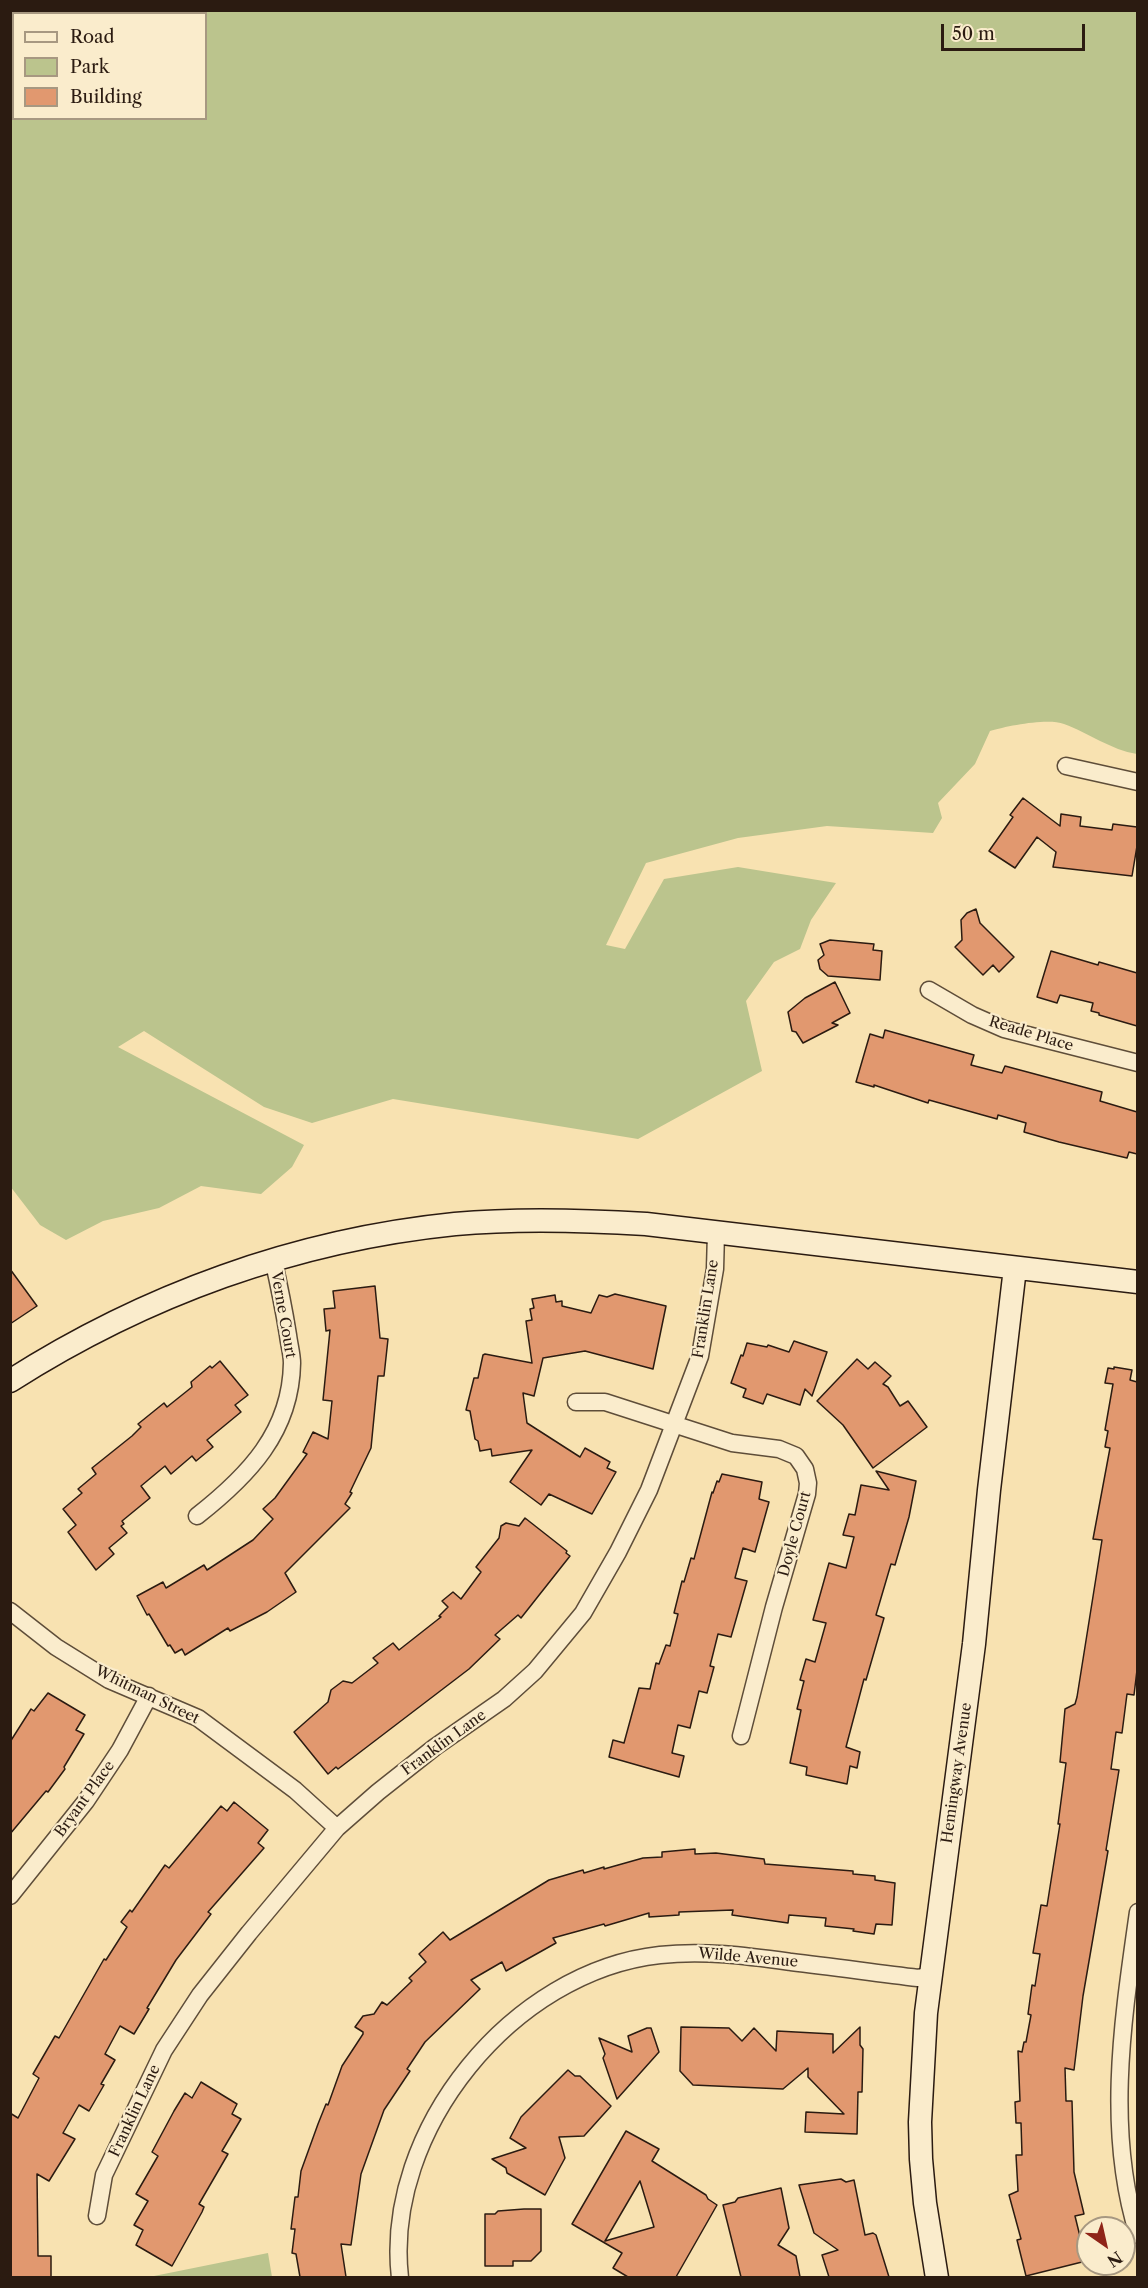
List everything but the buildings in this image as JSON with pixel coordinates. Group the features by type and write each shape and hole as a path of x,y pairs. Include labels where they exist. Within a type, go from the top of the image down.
{"main road":[{"path":"10,1381 96,1331 154,1303 273,1259 296,1252 392,1233 455,1224 581,1220 646,1224 1137,1282"},
{"name":"Hemingway Avenue","path":"937,2277 925,2204 920,2122 922,2066 931,1975 974,1644 990,1479 1015,1268"}],"street":[{"path":"1066,766 1137,782"},
{"name":"Reade Place","path":"929,990 1004,1029 1137,1063"},
{"name":"Franklin Lane","path":"97,2216 104,2175 164,2050 200,1995 235,1950 338,1828 378,1792 435,1747 504,1699 535,1671 583,1613 618,1552 649,1490 700,1356 715,1269 716,1233"},
{"name":"Verne Court","path":"197,1516 229,1491 269,1445 285,1409 292,1362 282,1297 273,1259"},
{"path":"576,1402 605,1402 675,1423"},
{"name":"Doyle Court","path":"675,1423 732,1443 778,1449 796,1456 805,1469 808,1483 807,1494 774,1607 741,1736"},
{"name":"Whitman Street","path":"10,1611 56,1647 109,1680 198,1718 295,1790 338,1828"},
{"name":"Bryant Place","path":"10,1896 86,1801 120,1750 149,1696"},
{"path":"1137,1912 1131,2004 1119,2073 1121,2151 1130,2212 1137,2235"},
{"name":"Wilde Avenue","path":"400,2277 398,2228 402,2202 421,2146 435,2115 451,2088 502,2032 530,2008 559,1989 590,1972 622,1962 658,1955 694,1952 732,1954 918,1978 931,1975"}],"green space":[{"path":"11,10 1137,11 1137,754 1118,749 1057,722 1027,723 1007,727 990,731 975,764 938,803 942,818 933,833 827,826 738,838 646,863 606,945 625,949 664,879 738,867 836,883 811,920 800,949 774,962 746,1001 762,1071 638,1139 393,1099 312,1123 264,1107 144,1031 118,1047 304,1145 292,1167 261,1194 201,1186 159,1208 103,1221 66,1240 40,1225 10,1186"},
{"path":"268,2253 272,2277 149,2277"}]}
